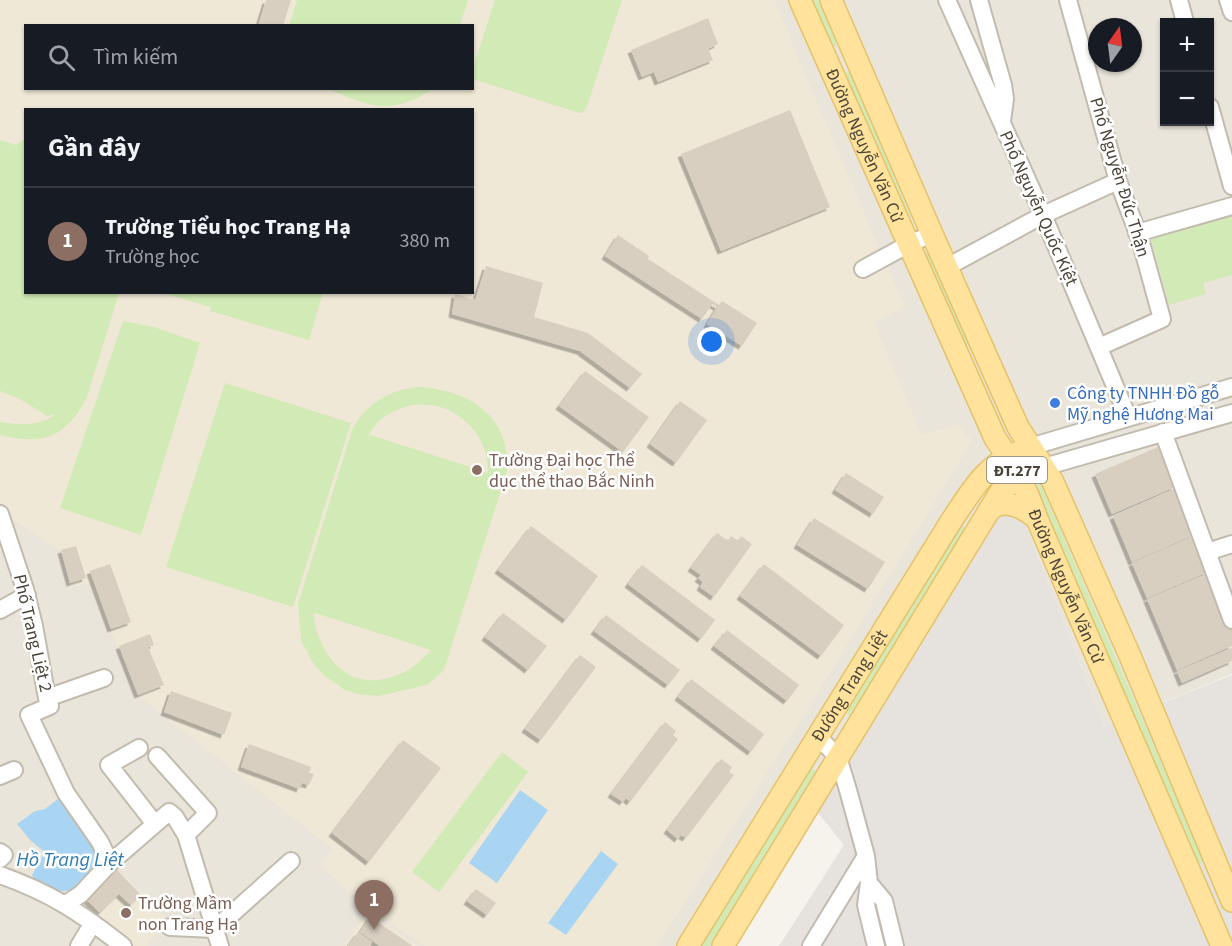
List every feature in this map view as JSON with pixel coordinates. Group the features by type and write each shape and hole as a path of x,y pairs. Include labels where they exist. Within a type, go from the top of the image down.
{"main road":[{"name":"Đường Nguyễn Văn Cừ","path":"800,0 995,438 1020,476 1222,946"},
{"name":"Đường Nguyễn Văn Cừ","path":"832,0 1018,427 1053,481 1130,656 1232,901"},
{"path":"825,60 852,48"},
{"name":"Đường Trang Liệt","path":"688,946 969,494 985,474 1007,456 1030,447"},
{"name":"Đường Trang Liệt","path":"723,946 1001,491 1020,476 1044,467"},
{"path":"989,511 997,504 1006,504 1024,509 1037,519"},
{"path":"1196,886 1221,875"}],"street":[{"name":"Phố Nguyễn Quốc Kiệt","path":"947,0 1043,215 1128,417"},
{"path":"979,0 1004,92 1002,122"},
{"name":"Phố Nguyễn Đức Thận","path":"1068,0 1118,181 1137,232 1162,319 1099,347"},
{"path":"1179,0 1184,18"},
{"path":"1228,0 1232,12"},
{"path":"1214,125 1232,186"},
{"path":"947,267 1043,215 1118,181"},
{"path":"1137,232 1232,206"},
{"path":"863,269 932,234"},
{"path":"1030,447 1232,387"},
{"path":"1044,467 1232,414"},
{"path":"1163,432 1232,620"},
{"name":"Phố Trang Liệt 2","path":"0,514 27,595 50,706 29,715 66,793 100,842 110,863"},
{"path":"1207,552 1232,544"},
{"path":"0,610 27,595"},
{"path":"47,698 104,678"},
{"path":"818,736 838,757 866,856 869,883 866,905 876,946"},
{"path":"139,748 109,765 155,824"},
{"path":"157,756 208,813 186,835"},
{"path":"66,904 81,894 110,863 169,812 175,817 186,835 220,946"},
{"path":"0,852 4,855 0,859"},
{"path":"811,946 866,856"},
{"path":"170,927 215,929 291,861"},
{"path":"0,875 32,886 66,904 123,946"},
{"path":"869,883 884,901 895,946"},
{"path":"79,946 93,923"}],"shaded area":[{"name":"Trường Đại học Thể dục thể thao Bắc Ninh","path":"0,0 1232,0 1232,674 1104,726 1023,517 997,515 732,946 0,946"},
{"name":"Trường Đại học Thể dục thể thao Bắc Ninh","path":"0,0 774,0 906,307 874,322 922,435 958,424 972,441 806,712 657,946 425,946 370,909 320,866 333,849 138,695 90,583 71,587 61,550 4,514 0,500"},
{"path":"997,515 1023,517 1104,726 1232,675 1232,946 779,946 844,845 814,808"},
{"name":"Trường Mầm non Trang Hạ","path":"116,868 168,919 147,946 134,946 81,906 80,900"},
{"path":"366,913 418,946 344,946"}],"green space":[{"path":"297,0 468,0 460,24 289,24"},
{"path":"495,0 622,0 587,106 583,112 579,113 474,79 474,65"},
{"path":"811,0 818,0 837,43 836,47 830,44"},
{"path":"846,71 851,73 911,217 906,215 845,75"},
{"path":"332,90 430,90 406,103 381,106 344,96"},
{"path":"0,140 16,145 24,140 24,294 119,294 87,397 79,411 62,430 41,438 29,439 0,435 0,422 36,423 55,414 47,416 20,399 0,391"},
{"path":"1232,216 1232,275 1203,283 1206,294 1169,305 1151,239"},
{"path":"923,252 929,254 968,343 966,347 963,345"},
{"path":"166,294 323,294 309,340 210,311 211,307"},
{"path":"123,321 154,327 200,343 141,535 60,508"},
{"path":"225,383 351,423 293,607 166,567"},
{"path":"409,388 437,389 454,394 470,400 483,410 494,421 502,435 507,471 444,670 428,684 414,688 379,696 358,694 345,690 325,676 313,663 301,640 298,604 352,430 364,413 379,400","holes":["412,405 440,407 460,417 468,424 482,442 488,464 487,475 486,472 370,435 368,437 380,420 398,409","315,613 431,650 404,672 389,678 359,679 345,672 333,662 319,638"]},
{"path":"1041,485 1202,857 1201,864 1196,860 1040,497 1036,486"},
{"path":"963,526 966,530 852,715 848,715 846,711 959,528"},
{"path":"502,752 528,772 439,892 412,872"},
{"path":"809,769 815,770 815,775 710,946 701,946"}],"water":[{"path":"520,790 548,810 497,883 469,863"},
{"name":"Hồ Trang Liệt","path":"59,798 103,860 85,881 73,890 66,891 46,887 32,875 45,852 31,841 17,824 35,811 45,809"},
{"path":"601,851 618,864 566,935 548,923"}],"building":[{"path":"266,0 291,0 284,24 259,24"},
{"path":"708,18 718,44 708,49 713,60 658,82 654,72 642,77 631,50"},
{"path":"790,110 830,207 721,251 681,154"},
{"path":"618,235 649,256 648,259 719,305 722,301 757,323 742,346 707,324 717,307 712,304 702,319 605,256"},
{"path":"486,266 543,283 534,317 588,333 642,374 630,388 580,351 452,314 455,294 475,300"},
{"path":"585,371 649,417 623,452 559,406"},
{"path":"680,401 707,420 676,463 650,444"},
{"path":"1158,447 1175,487 1112,514 1095,474"},
{"path":"846,473 884,497 873,514 835,490"},
{"path":"1174,489 1194,535 1132,562 1113,516"},
{"path":"814,518 885,562 868,589 797,545"},
{"path":"531,526 598,576 566,620 498,570"},
{"path":"717,533 728,541 731,536 738,541 741,536 752,544 714,597 700,587 703,582 698,578 701,575 691,568"},
{"path":"1194,536 1208,572 1147,598 1132,563"},
{"path":"76,546 86,578 70,583 61,550"},
{"path":"110,564 131,622 111,629 90,571"},
{"path":"764,564 844,625 821,656 740,596"},
{"path":"642,565 715,620 701,639 628,584"},
{"path":"1209,573 1232,629 1232,646 1177,670 1147,599"},
{"path":"503,613 547,646 528,670 485,637"},
{"path":"606,615 680,670 668,685 594,631"},
{"path":"727,630 799,685 787,701 714,646"},
{"path":"150,634 154,645 148,647 164,685 138,695 119,646"},
{"path":"1232,648 1232,661 1182,683 1177,671"},
{"path":"580,655 596,667 541,740 525,729"},
{"path":"691,679 764,734 751,752 678,697"},
{"path":"171,691 232,713 224,735 164,712"},
{"path":"665,722 676,731 673,735 678,739 630,802 626,798 623,802 611,794"},
{"path":"403,740 441,768 369,862 332,833"},
{"path":"249,744 311,767 309,773 314,774 309,785 302,783 300,789 241,767"},
{"path":"721,759 732,767 729,772 734,775 686,838 681,835 678,839 667,830"},
{"path":"116,869 141,895 131,905 119,894 100,913 86,899"},
{"path":"476,889 496,903 487,915 467,901"},
{"path":"370,917 413,946 380,946 360,932"},
{"path":"358,932 372,942 369,946 348,946"}],"place":[{"name":"Công ty TNHH Đồ gỗ Mỹ nghệ Hương Mai","path":"1055,403"},
{"name":"Trường Đại học Thể dục thể thao Bắc Ninh","path":"477,470"},
{"name":"Trường Mầm non Trang Hạ","path":"126,913"},
{"name":"Trường Tiểu học Trang Hạ","path":"374,930"}]}
